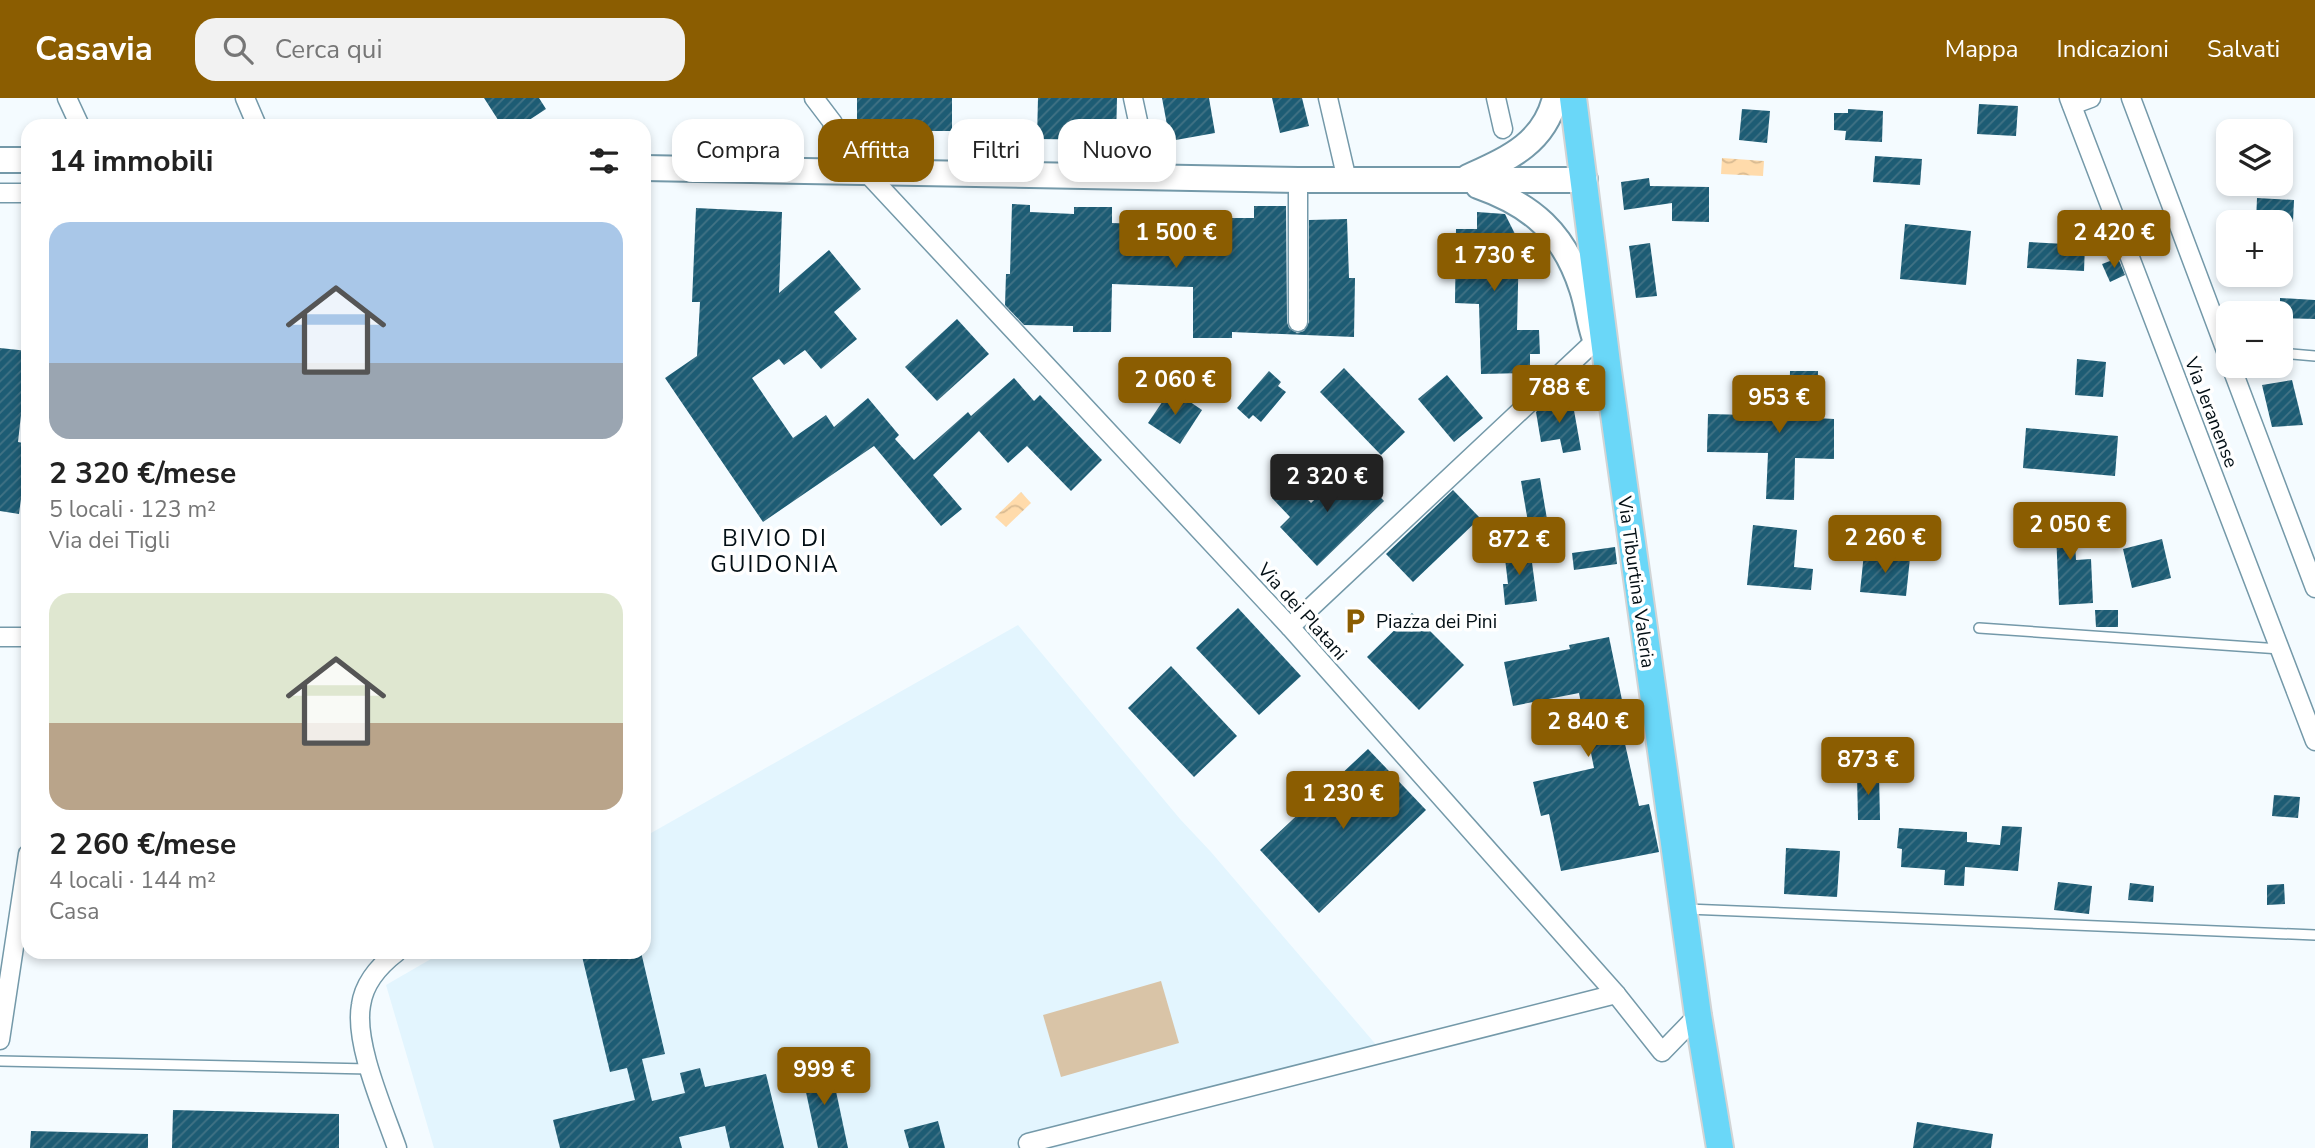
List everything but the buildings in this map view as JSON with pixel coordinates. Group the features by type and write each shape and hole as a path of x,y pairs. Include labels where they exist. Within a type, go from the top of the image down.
{"main road":[{"name":"Via Tiburtina Valeria","path":"1573,98 1683,908 1720,1148"}],"street":[{"path":"67,98 76,119"},
{"path":"245,98 254,119"},
{"path":"814,98 830,119"},
{"path":"833,119 835,98"},
{"path":"1133,98 1138,119"},
{"path":"1328,98 1347,180"},
{"path":"1496,98 1503,129"},
{"path":"1461,180 1505,160 1528,145 1541,131 1552,111 1555,98"},
{"path":"2070,101 2091,98"},
{"name":"Via Jeranense","path":"2131,98 2216,323"},
{"name":"Via Jeranense","path":"2070,101 2315,741"},
{"path":"0,160 21,160"},
{"path":"651,168 818,172"},
{"path":"934,173 1058,175"},
{"path":"1176,178 1585,180"},
{"path":"1298,180 1298,322"},
{"path":"1461,180 1511,199 1530,211 1549,230 1576,274 1595,341 1608,371"},
{"name":"Via dei Platani","path":"875,182 1290,627 1616,993 1662,1052 1698,1015"},
{"path":"0,193 21,193"},
{"path":"1290,627 1595,341"},
{"name":"Via Jeranense","path":"2237,378 2315,588"},
{"path":"0,637 21,637"},
{"path":"0,1040 21,912"},
{"path":"388,959 366,988 360,1006 364,1049 397,1148"},
{"path":"1028,1143 1616,993"}],"lane":[{"path":"2293,354 2315,356"},
{"path":"1979,628 2280,649"},
{"path":"1683,908 2315,935"},
{"path":"0,1061 371,1069"}],"shaded area":[{"path":"1018,625 1180,819 1384,1054 1055,1148 434,1148 386,985 431,959 651,959 651,833"},
{"path":"1161,981 1179,1043 1061,1077 1043,1015"}],"water":[{"path":"1722,158 1764,161 1763,176 1721,174"},
{"path":"1021,492 1031,503 1006,527 995,517"}],"place":[{"name":"Piazza dei Pini","path":"1355,621"}],"district":[{"name":"BIVIO DI GUIDONIA","path":"775,551"}]}
